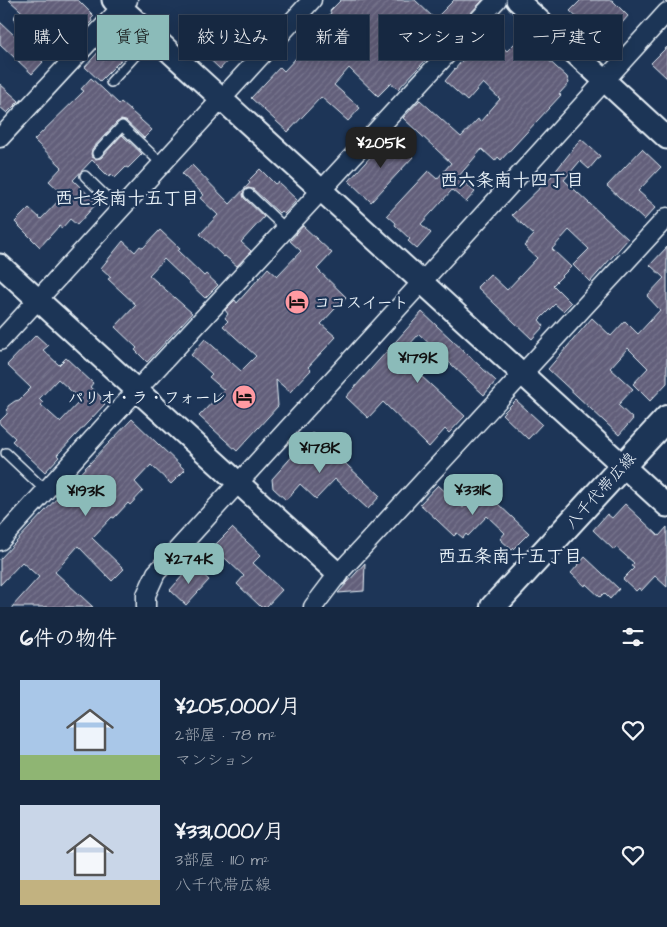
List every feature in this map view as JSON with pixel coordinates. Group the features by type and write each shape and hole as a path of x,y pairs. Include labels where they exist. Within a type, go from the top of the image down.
{"main road":[{"name":"八千代帯広線","path":"492,607 667,418"}],"street":[{"path":"0,341 312,0"},
{"path":"0,541 497,0"},
{"path":"517,0 667,138"},
{"path":"0,138 69,63 121,2 133,15"},
{"path":"146,607 146,595 156,573 667,12"},
{"path":"169,51 667,506"},
{"path":"313,607 338,574 667,218"},
{"path":"0,265 338,574"}],"lane":[{"path":"66,60 69,63"},
{"path":"110,82 131,60"},
{"path":"97,153 122,126 162,164"},
{"path":"85,176 120,210"},
{"path":"249,194 286,229"},
{"path":"6,454 46,491"}],"building":[{"path":"9,0 78,0 94,16 87,26 87,15 26,15"},
{"path":"341,0 415,0 431,15 379,15 379,60 426,60 398,89 391,83 378,96 349,68 334,85 360,108 348,121 321,97 288,132 251,98 280,67 284,71 297,57 297,60 369,60 369,15 329,15 330,11"},
{"path":"454,0 483,0 469,15 439,15"},
{"path":"581,0 612,0 628,16 622,23 622,15 574,15 570,11"},
{"path":"0,22 15,36 15,58 0,44"},
{"path":"514,44 514,60 548,60 567,77 569,83 559,94 561,95 501,160 498,157 495,161 482,149 458,177 475,192 466,202 452,190 421,224 431,233 417,249 387,215 428,171 437,179 451,163 403,118 420,100 461,137 478,119 480,122 500,99 483,83 467,101 445,81 462,60 504,60 504,48 507,51"},
{"path":"667,47 667,78 651,63"},
{"path":"97,54 97,60 121,60 100,81 85,67"},
{"path":"17,60 41,60 43,62 32,74"},
{"path":"211,60 228,60 220,69"},
{"path":"91,78 119,104 121,102 152,130 144,138 126,121 121,120 117,122 92,149 92,157 96,159 101,158 122,135 142,154 115,178 111,174 109,177 92,160 73,180 97,203 77,225 70,219 62,228 59,226 40,247 15,222 29,208 41,219 64,195 49,181 62,167 34,140 84,91 81,89"},
{"path":"0,84 19,101 7,113 0,107"},
{"path":"389,136 413,157 371,202 349,181"},
{"path":"581,139 600,156 589,169 580,161 564,180 628,239 590,282 573,265 589,249 569,230 552,249 571,267 553,285 571,303 563,311 555,304 539,320 544,326 532,339 477,287 490,274 507,290 537,258 524,246 534,235 512,215 550,178"},
{"path":"642,149 661,167 638,191 656,207 644,220 607,186"},
{"path":"192,165 230,204 250,183 248,181 260,169 275,184 278,182 297,200 284,214 281,211 279,213 253,189 248,188 244,190 244,198 264,217 241,242 251,251 237,266 224,257 200,234 218,215 200,198 204,195 182,174"},
{"path":"303,226 332,253 317,269 346,297 321,324 336,337 308,367 311,370 290,392 276,380 278,406 237,451 199,416 224,390 209,377 212,374 191,355 205,339 241,371 256,356 223,326 228,321 225,318 228,314 225,310 235,300 237,303 268,268 277,276 301,251 290,241"},
{"path":"160,230 180,249 178,251 204,276 206,274 218,285 205,298 164,259 149,275 192,313 147,362 135,350 137,348 115,327 136,305 108,279 111,277 101,268 123,241 135,252 140,246 143,248"},
{"path":"667,247 667,383 650,401 633,384 648,368 628,348 610,368 633,389 618,405 633,419 619,435 548,369 592,318 611,336 625,321 638,334 660,310 647,296 664,278 650,265"},
{"path":"422,312 496,381 484,395 419,334 399,356 465,416 449,433 445,429 429,447 383,402 368,418 346,397"},
{"path":"36,335 48,346 43,350 59,365 66,358 93,383 90,387 101,397 100,399 105,404 57,455 59,457 45,472 12,441 15,438 0,424 0,421 7,414 8,406 19,400 31,388 7,365","holes":["58,379 81,400 60,422 41,405 43,403 39,399"]},
{"path":"516,400 542,424 528,439 502,414"},
{"path":"132,419 185,470 171,484 151,465 135,482 143,491 130,505 128,503 114,518 112,517 92,538 124,569 112,581 78,546 55,572 93,607 12,607 39,577 22,562 0,585 0,559 59,496 57,494 67,487"},
{"path":"313,433 380,496 368,509 335,479 316,499 300,484 286,500 273,488 272,479"},
{"path":"438,485 463,508 482,489 529,533 512,550 500,539 505,533 487,516 468,536 466,534 463,538 457,533 454,536 420,504"},
{"path":"625,504 659,536 667,527 667,587 655,576 641,591 639,588 636,591 623,579 634,568 631,566 634,563 616,547 614,550 593,530 607,514 612,518"},
{"path":"232,528 261,555 253,563 282,590 266,607 261,607 237,584 244,576 213,547"},
{"path":"585,557 619,589 610,599 604,593 600,597 571,573"},
{"path":"365,563 364,591 338,593"},
{"path":"192,565 209,580 186,605 170,590"}],"place":[{"name":"ココスイート","path":"297,302"},
{"name":"パリオ・ラ・フォーレ","path":"244,397"}],"district":[{"name":"西六条南十四丁目","path":"512,180"},
{"name":"西七条南十五丁目","path":"127,198"},
{"name":"西五条南十五丁目","path":"510,556"}]}
